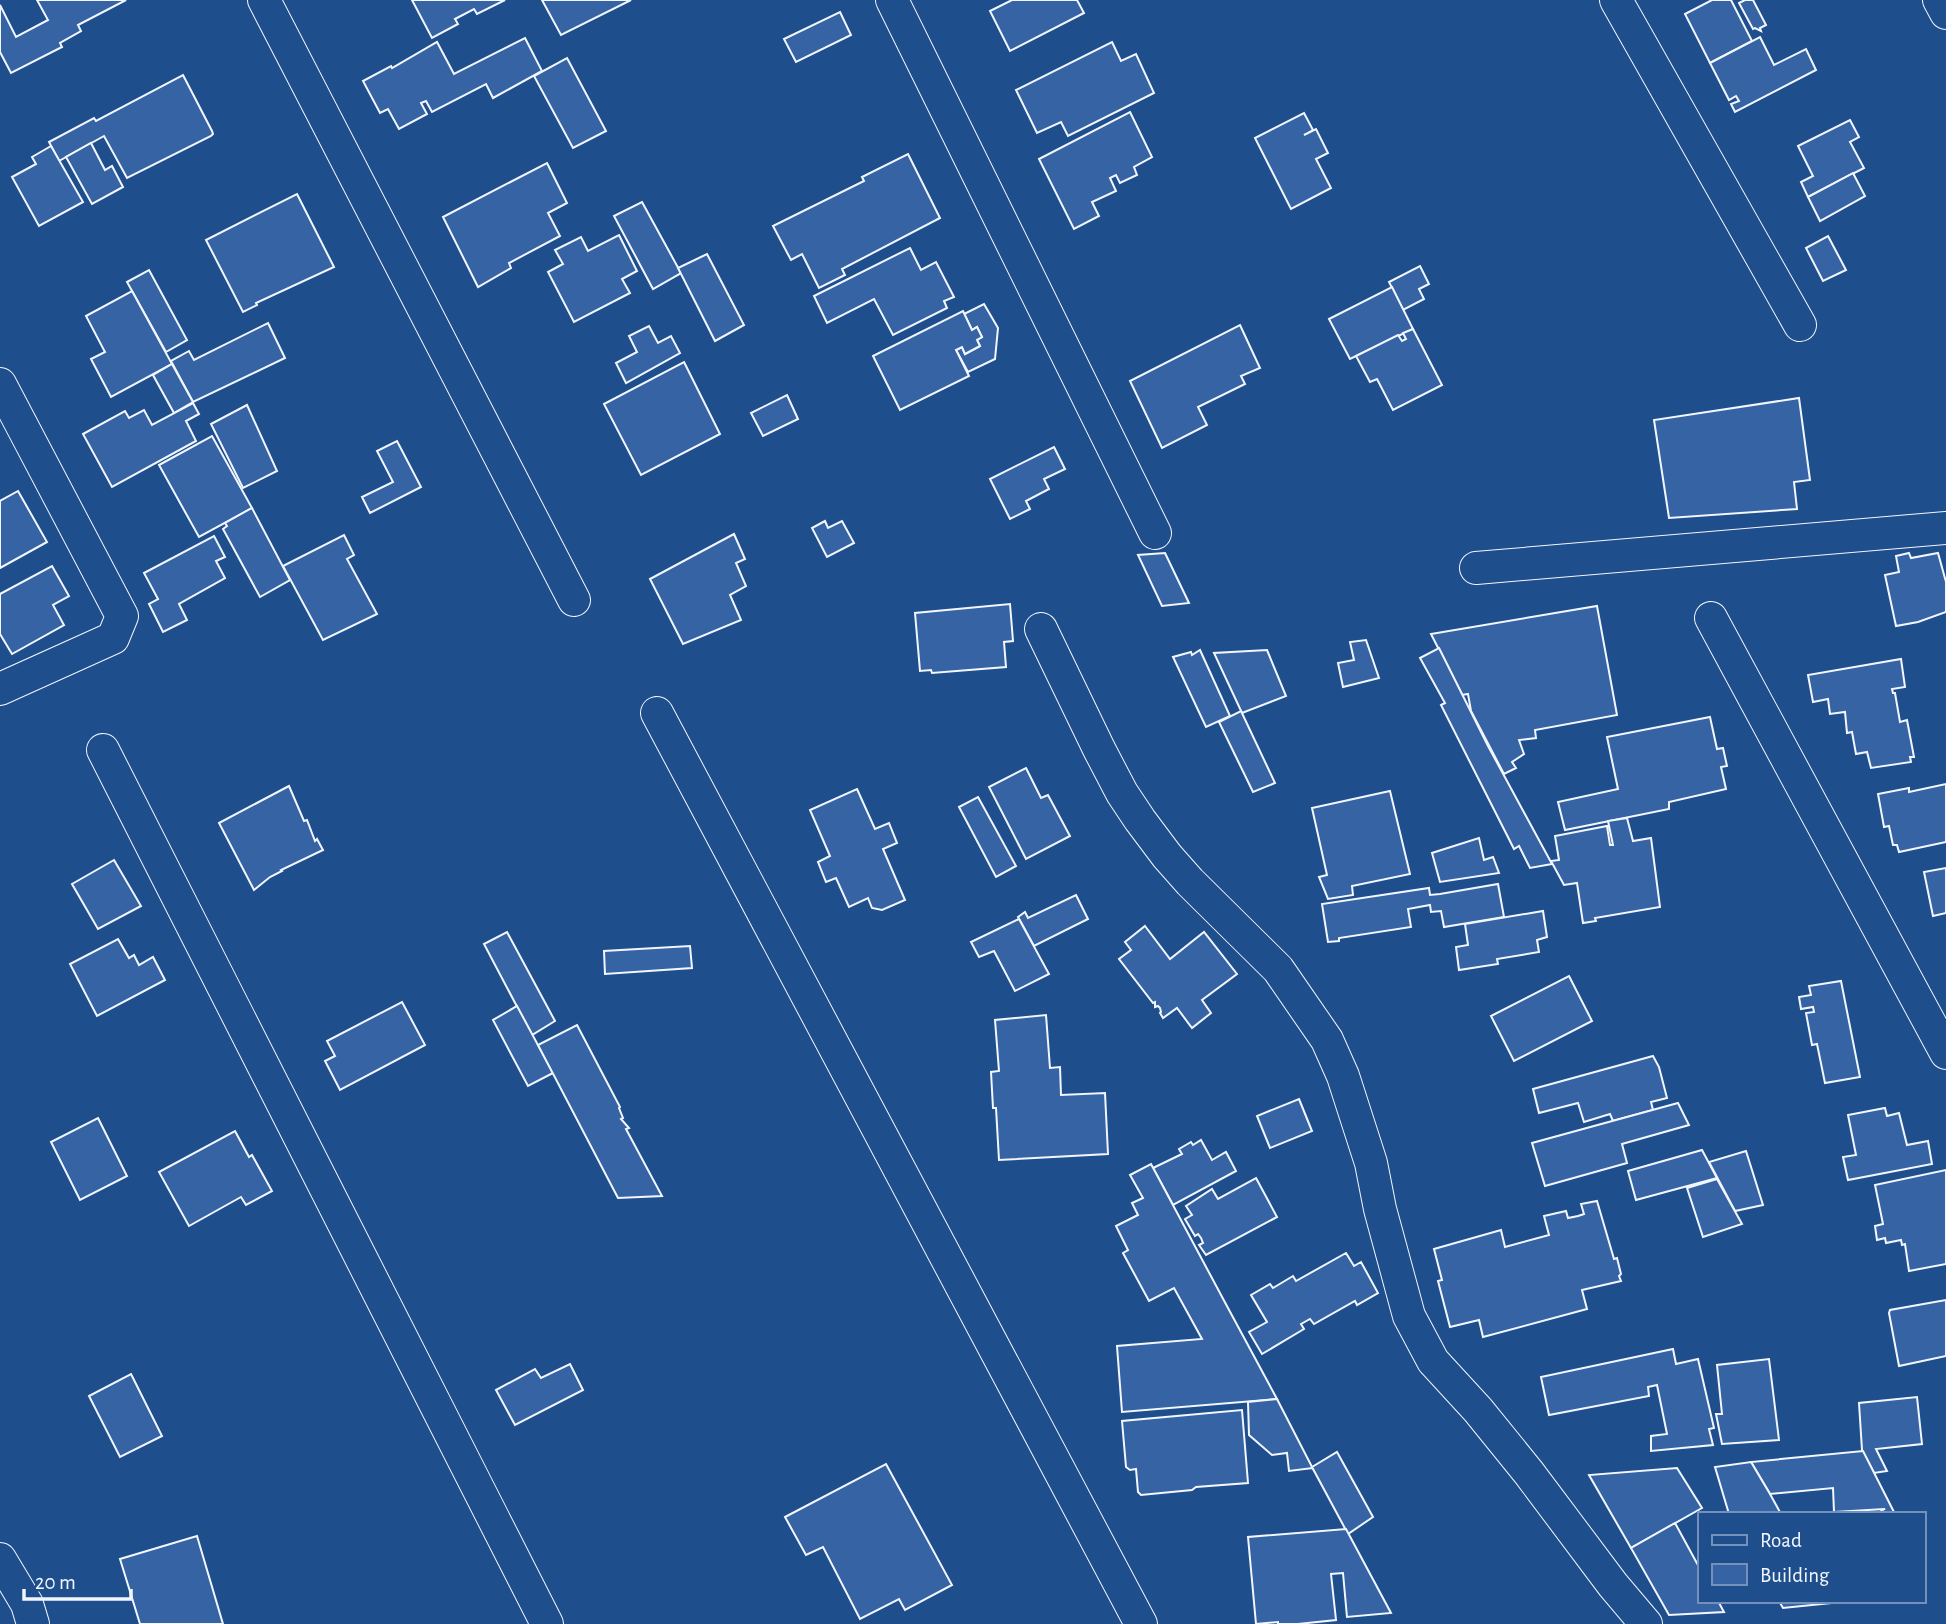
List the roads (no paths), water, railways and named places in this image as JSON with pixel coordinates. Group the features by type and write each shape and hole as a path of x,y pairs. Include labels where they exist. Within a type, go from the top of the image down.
{"street":[{"path":"264,0 573,600"},
{"path":"892,0 1155,533"},
{"path":"1616,0 1800,325"},
{"path":"1939,0 1946,13"},
{"path":"0,384 121,616 113,638 0,689"},
{"path":"1476,568 1946,528"},
{"path":"1711,618 1946,1053"},
{"path":"1041,629 1099,750 1140,820 1190,882 1278,970 1327,1040 1343,1076 1371,1163 1402,1295 1409,1316 1433,1362 1478,1410 1529,1473 1613,1586 1646,1624"},
{"path":"657,713 1140,1624"},
{"path":"103,750 547,1624"},
{"path":"0,1559 27,1604 33,1624"}]}
